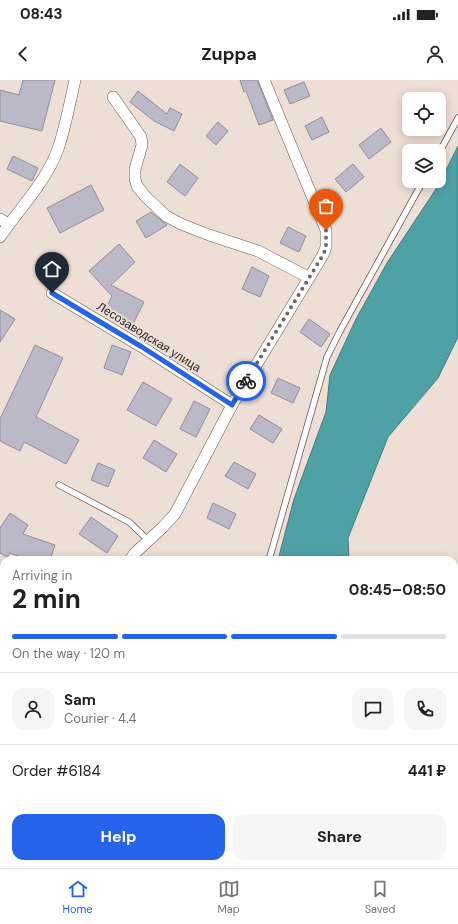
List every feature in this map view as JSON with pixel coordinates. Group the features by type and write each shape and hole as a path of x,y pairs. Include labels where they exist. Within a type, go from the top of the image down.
{"street":[{"path":"0,237 4,222 37,188 48,170 58,149 75,80"},
{"path":"132,556 175,514 232,405 326,248 326,230 264,80"},
{"path":"113,97 141,137 142,145 135,169 137,186 166,216 181,224 209,235 258,251 308,277"},
{"name":"Лесозаводская улица","path":"52,293 142,347 232,405"}],"lane":[{"path":"444,144 458,118"},
{"path":"270,556 327,357 419,188"},
{"path":"59,485 129,522 148,540"}],"water":[{"path":"458,146 458,337 438,378 388,437 348,538 349,556 279,556 294,499 326,412 330,375 356,319 387,263 437,188 446,188 446,170"}],"building":[{"path":"23,80 55,80 42,131 0,121 0,90 19,95"},
{"path":"240,80 257,80 273,120 259,125 246,91 244,92"},
{"path":"304,82 310,96 290,104 284,90"},
{"path":"138,91 167,114 170,108 182,114 174,131 154,121 130,102"},
{"path":"322,117 329,132 312,140 305,126"},
{"path":"218,122 228,131 216,145 206,136"},
{"path":"381,128 391,142 369,159 359,145"},
{"path":"13,156 38,168 32,181 7,169"},
{"path":"180,164 198,178 185,196 167,182"},
{"path":"353,164 364,177 346,192 335,179"},
{"path":"91,185 104,210 60,233 47,208"},
{"path":"151,212 167,225 146,238 136,221"},
{"path":"288,227 306,236 299,252 280,243"},
{"path":"119,244 135,262 111,285 144,302 133,324 105,310 112,296 89,271"},
{"path":"252,267 269,276 260,297 242,289"},
{"path":"0,310 15,319 0,342"},
{"path":"309,319 330,334 321,347 300,332"},
{"path":"35,345 63,358 36,417 79,440 66,464 24,442 20,451 0,441 0,419"},
{"path":"112,345 131,352 122,375 104,368"},
{"path":"278,378 300,388 293,403 271,393"},
{"path":"143,382 172,399 156,426 127,410"},
{"path":"194,401 210,409 196,437 180,429"},
{"path":"259,415 282,429 273,443 250,429"},
{"path":"154,440 177,454 166,472 143,458"},
{"path":"234,462 256,474 248,489 225,476"},
{"path":"98,463 115,470 108,487 91,480"},
{"path":"213,503 236,514 229,529 207,518"},
{"path":"10,513 28,525 23,534 55,545 51,556 18,556 10,553 8,556 5,556 0,553 0,528"},
{"path":"91,517 118,536 107,553 79,534"}],"way so far":[{"path":"246,381 308,277 323,255 326,248 326,230"}],"route":[{"path":"52,293 142,347 232,405 246,381"}]}
